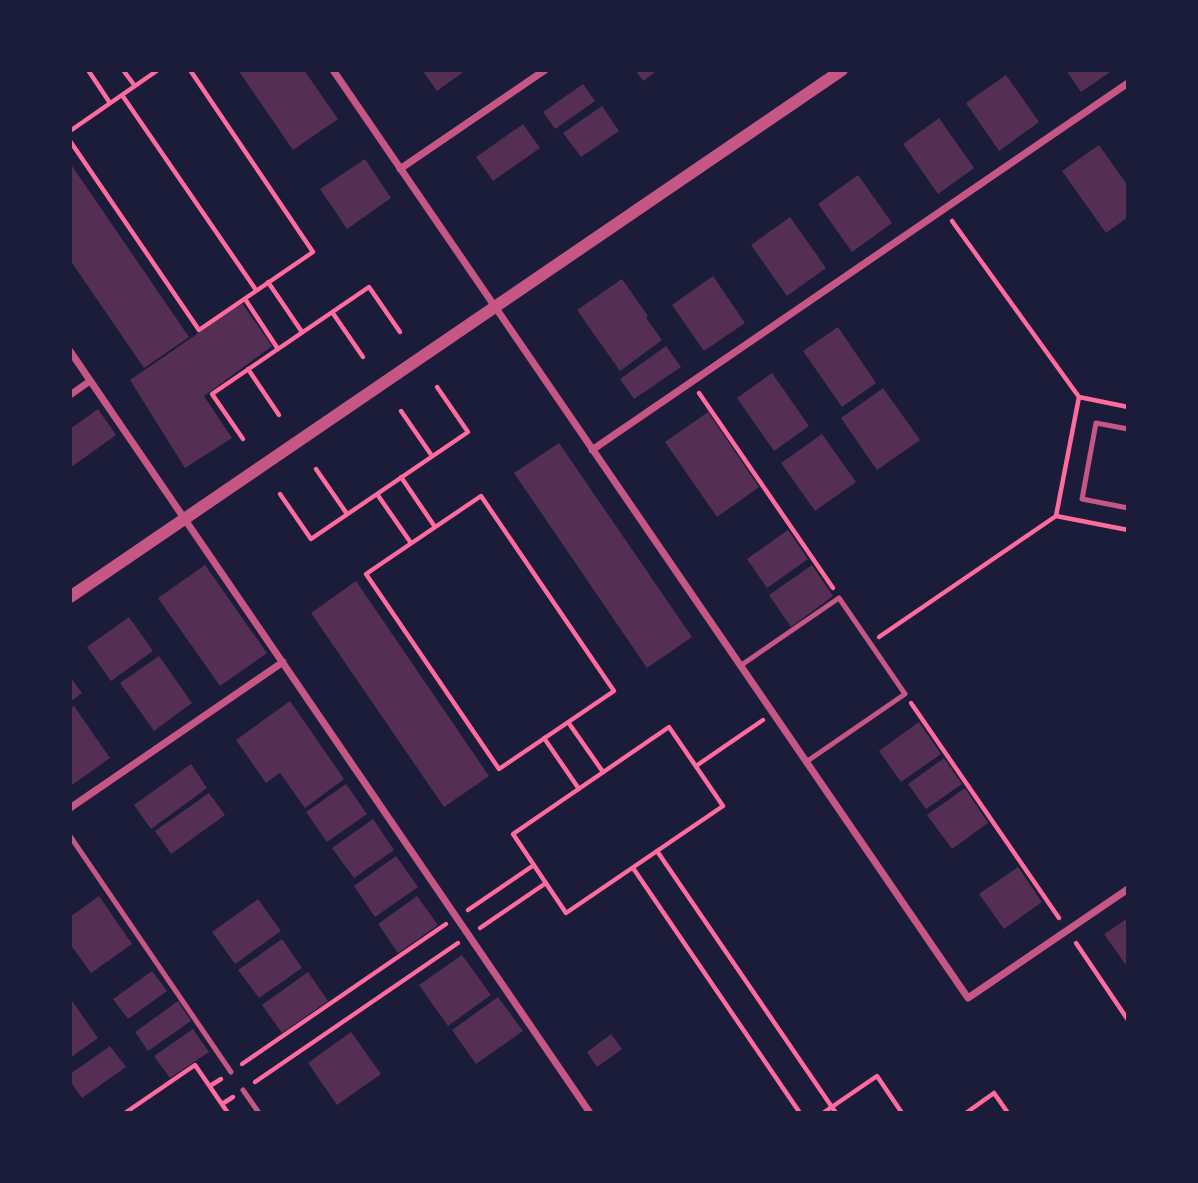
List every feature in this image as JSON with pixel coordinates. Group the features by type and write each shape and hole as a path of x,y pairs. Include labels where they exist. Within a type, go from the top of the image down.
{"street":[{"path":"333,70 968,998 1128,888"},
{"path":"400,169 545,70"},
{"path":"70,597 842,70"},
{"path":"592,450 1128,83"},
{"path":"70,351 590,1113"},
{"path":"70,395 90,381"},
{"path":"70,808 283,662"}],"lane":[{"path":"1128,429 1096,423 1082,499 1128,508"},
{"path":"740,666 839,598 870,643 905,694 806,762"},
{"path":"70,836 231,1072"},
{"path":"243,1090 259,1113"}],"path":[{"path":"88,70 110,103"},
{"path":"123,70 135,86"},
{"path":"70,131 158,70"},
{"path":"70,141 199,330 313,252 190,70"},
{"path":"122,94 256,290"},
{"path":"943,209 1079,397"},
{"path":"268,282 302,332"},
{"path":"243,439 212,394 302,332 369,287 400,332"},
{"path":"244,299 278,349"},
{"path":"332,312 363,357"},
{"path":"248,369 279,415"},
{"path":"691,382 839,598"},
{"path":"280,494 311,539 468,432 437,387"},
{"path":"401,411 432,456"},
{"path":"316,469 347,514"},
{"path":"401,477 435,527"},
{"path":"377,494 411,544"},
{"path":"481,496 614,691 499,769 366,574 435,527 481,496"},
{"path":"870,643 1056,516"},
{"path":"905,694 1128,1020"},
{"path":"696,766 773,714"},
{"path":"568,722 603,772"},
{"path":"669,727 696,766 723,806 566,913 513,834 669,727"},
{"path":"544,738 579,789"},
{"path":"657,851 836,1113"},
{"path":"210,1086 534,864"},
{"path":"633,868 800,1113"},
{"path":"222,1104 546,883"},
{"path":"125,1113 195,1065 228,1113"},
{"path":"823,1113 877,1076 902,1113"},
{"path":"965,1113 994,1093 1008,1113"}],"building":[{"path":"238,70 304,70 338,119 293,150"},
{"path":"422,70 466,70 437,91"},
{"path":"635,70 658,70 643,81"},
{"path":"1066,70 1113,70 1081,92"},
{"path":"1006,75 1039,122 999,151 966,103"},
{"path":"583,84 595,101 555,129 543,112"},
{"path":"602,106 619,131 581,157 563,133"},
{"path":"939,118 974,168 938,194 903,144"},
{"path":"523,124 540,148 493,181 476,157"},
{"path":"1099,145 1128,186 1128,217 1106,233 1062,171"},
{"path":"365,159 391,198 347,229 320,189"},
{"path":"70,163 189,337 144,368 70,260"},
{"path":"858,175 892,223 852,252 818,204"},
{"path":"790,217 826,268 787,296 751,245"},
{"path":"713,276 745,323 704,351 672,305"},
{"path":"622,279 662,340 620,371 577,310"},
{"path":"242,303 272,346 204,396 232,438 185,468 130,380"},
{"path":"838,327 876,383 842,407 803,351"},
{"path":"666,346 681,367 634,399 620,379"},
{"path":"772,373 809,426 774,451 737,398"},
{"path":"883,388 920,440 877,470 841,418"},
{"path":"98,409 116,435 70,468 70,429"},
{"path":"708,412 759,487 717,517 665,442"},
{"path":"822,434 856,482 815,511 781,463"},
{"path":"559,443 692,637 647,668 514,473"},
{"path":"788,530 808,559 767,588 747,559"},
{"path":"205,565 267,653 220,686 158,598"},
{"path":"812,565 833,596 791,627 769,595"},
{"path":"356,581 489,776 444,807 311,613"},
{"path":"129,617 153,651 111,681 87,647"},
{"path":"159,656 192,703 154,731 120,683"},
{"path":"70,677 82,693 70,702"},
{"path":"290,701 344,779 305,808 280,773 266,783 236,740"},
{"path":"74,706 110,758 72,785 70,709"},
{"path":"919,722 941,754 901,782 879,751"},
{"path":"944,758 962,784 926,809 908,784"},
{"path":"191,764 207,788 151,829 134,805"},
{"path":"346,784 367,814 327,842 306,812"},
{"path":"965,788 988,823 952,849 927,815"},
{"path":"209,793 225,815 171,854 155,831"},
{"path":"373,819 394,850 354,878 332,848"},
{"path":"396,856 418,887 375,917 354,886"},
{"path":"1018,867 1042,902 1004,929 979,894"},
{"path":"99,896 132,944 91,973 70,944 70,917"},
{"path":"417,896 438,925 398,953 378,924"},
{"path":"258,899 281,931 235,964 212,932"},
{"path":"1128,918 1128,968 1104,934"},
{"path":"282,939 302,968 259,998 238,970"},
{"path":"462,955 491,995 448,1026 419,985"},
{"path":"152,971 167,991 128,1019 113,999"},
{"path":"308,972 328,1001 282,1033 262,1005"},
{"path":"498,997 523,1031 476,1064 452,1030"},
{"path":"70,998 98,1038 70,1058"},
{"path":"178,1001 191,1021 148,1051 135,1032"},
{"path":"193,1029 209,1052 170,1078 154,1056"},
{"path":"351,1032 381,1074 337,1105 308,1063"},
{"path":"611,1034 622,1049 597,1067 587,1052"},
{"path":"110,1046 126,1067 82,1098 70,1081 70,1074"}]}
